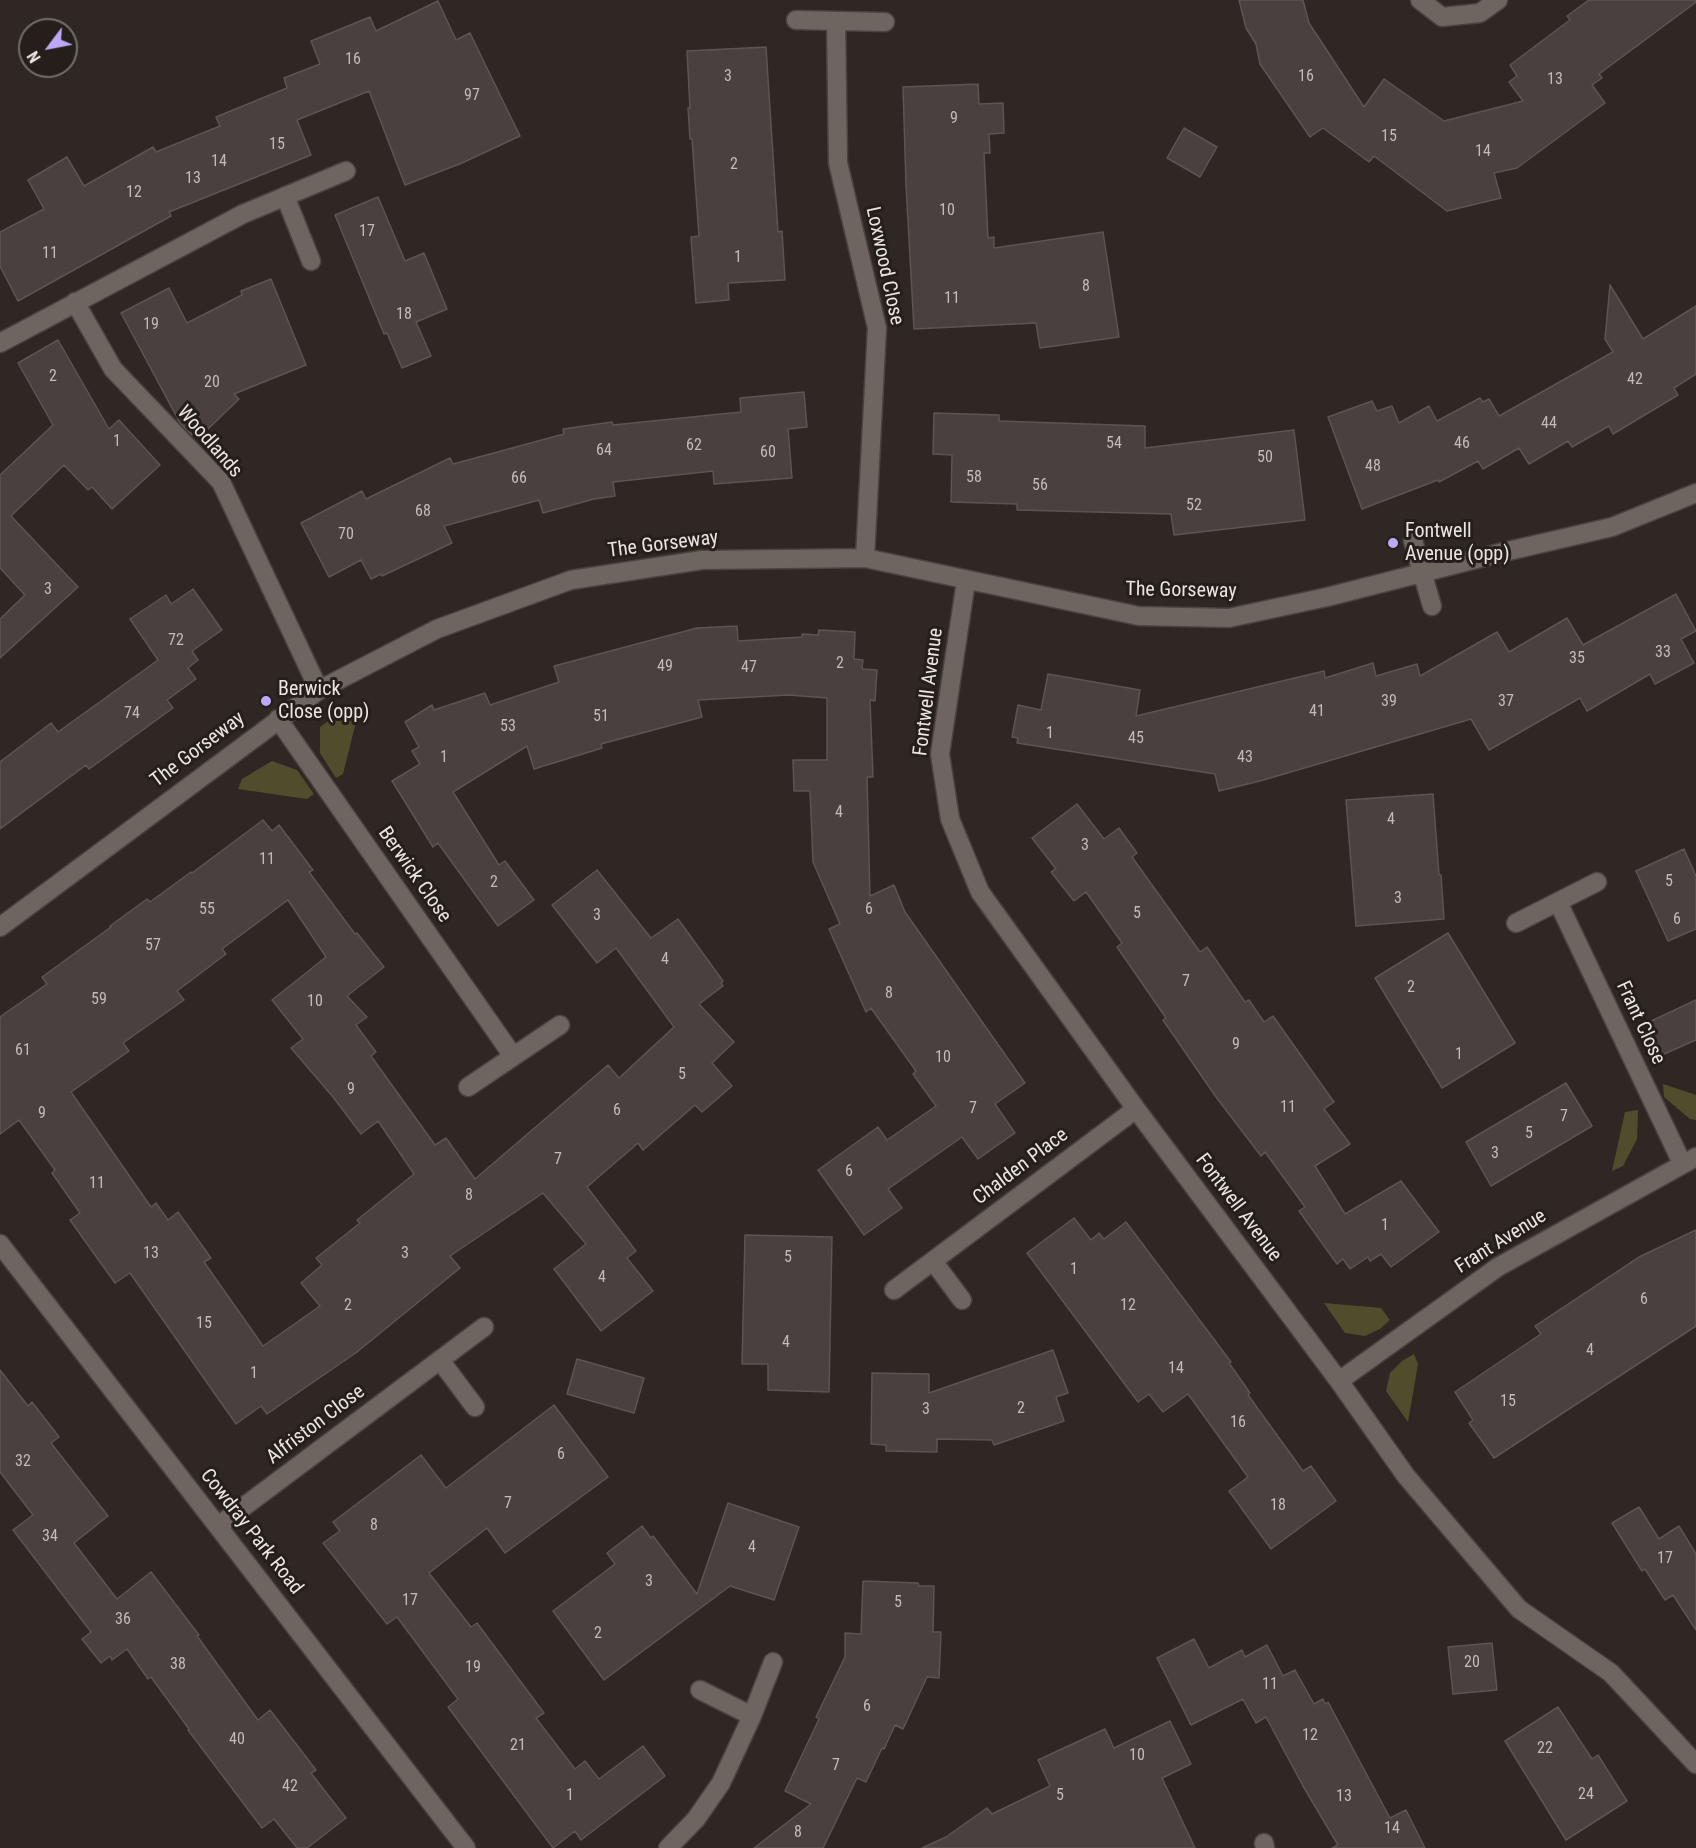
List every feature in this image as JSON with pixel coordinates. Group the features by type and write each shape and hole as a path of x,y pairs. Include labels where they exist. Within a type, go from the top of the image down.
{"street":[{"path":"1420,0 1442,17 1480,13 1498,0"},
{"path":"796,20 885,22"},
{"name":"Loxwood Close","path":"836,21 838,163 877,328 866,558"},
{"path":"0,343 243,214 346,171"},
{"path":"285,196 311,261"},
{"name":"Woodlands","path":"75,302 113,369 220,482 319,690"},
{"name":"The Gorseway","path":"0,927 319,690 437,629 571,580 702,560 866,558 1138,616 1229,618 1327,597 1612,527 1696,492"},
{"path":"1413,541 1432,606"},
{"name":"Fontwell Avenue","path":"966,581 940,754 950,819 980,892 1136,1108 1339,1381 1406,1476 1519,1609 1611,1673 1696,1764"},
{"name":"Berwick Close","path":"278,719 513,1056"},
{"path":"1516,923 1597,882"},
{"name":"Frant Close","path":"1558,902 1689,1160"},
{"path":"468,1087 560,1025"},
{"name":"Chalden Place","path":"894,1290 1136,1108"},
{"name":"Frant Avenue","path":"1339,1381 1498,1267 1689,1160"},
{"name":"Cowdray Park Road","path":"0,1244 466,1848"},
{"path":"933,1261 962,1300"},
{"name":"Alfriston Close","path":"218,1526 484,1327"},
{"path":"440,1360 475,1407"},
{"path":"668,1848 696,1819 721,1783 752,1716 772,1662"},
{"path":"700,1690 752,1716"}],"shaded area":[{"path":"349,706 360,706 343,774 336,778 320,753 320,727"},
{"path":"272,761 297,770 314,794 307,799 238,789 242,779"},
{"path":"1663,1084 1696,1095 1696,1120 1690,1119 1664,1097"},
{"path":"1638,1110 1637,1139 1623,1166 1612,1171 1625,1112"},
{"path":"1324,1303 1381,1308 1390,1320 1380,1329 1365,1336 1345,1333"},
{"path":"1414,1354 1418,1364 1408,1422 1386,1391 1390,1373 1402,1361"}],"building":[{"path":"1239,0 1303,0 1309,23 1364,107 1384,79 1444,121 1523,101 1509,82 1517,76 1510,65 1570,20 1567,16 1589,0 1696,0 1696,2 1599,74 1602,78 1592,85 1605,103 1517,168 1494,173 1501,198 1447,211 1374,156 1369,162 1323,128 1310,137 1260,64 1256,44 1246,28"},
{"path":"438,1 456,40 470,33 520,136 462,163 405,185 369,91 297,120 311,155 169,212 171,216 18,301 0,266 0,232 44,209 28,180 67,157 84,186 153,147 156,152 220,126 216,117 287,88 284,78 320,64 311,41 370,17 376,31"},
{"path":"766,47 778,232 782,231 785,280 728,283 729,300 696,303 691,237 699,236 692,139 690,139 687,51"},
{"path":"978,84 979,104 1003,103 1004,133 989,134 990,153 984,153 988,238 994,237 994,248 1103,232 1119,337 1040,348 1036,323 914,329 903,87"},
{"path":"1184,128 1217,147 1200,177 1167,158"},
{"path":"378,197 405,261 424,253 447,309 416,322 431,356 402,368 387,333 384,334 335,215"},
{"path":"271,279 306,365 234,394 239,399 208,429 203,424 192,435 180,423 121,313 169,288 187,323 242,295 241,291"},
{"path":"1610,285 1643,339 1696,306 1696,374 1674,388 1678,395 1613,434 1609,426 1572,447 1568,441 1529,464 1519,448 1483,469 1478,461 1439,482 1438,480 1362,509 1328,417 1372,401 1377,411 1392,406 1399,423 1429,406 1437,421 1480,398 1483,402 1489,399 1499,416 1613,352 1605,339"},
{"path":"58,340 109,429 119,420 160,465 112,509 92,487 88,490 64,465 11,516 78,587 0,658 0,619 25,595 0,568 0,475 53,425 18,363"},
{"path":"804,392 807,427 788,429 792,478 714,484 713,471 613,482 615,496 594,499 543,513 539,500 444,526 452,543 371,579 361,560 329,577 301,523 362,491 366,499 450,458 453,464 564,434 563,429 612,422 613,425 741,412 740,398"},
{"path":"934,413 999,415 999,421 1145,426 1145,448 1294,430 1305,520 1174,535 1171,514 1017,510 1017,504 951,502 952,455 933,454"},
{"path":"193,589 222,630 192,651 198,660 188,668 196,679 167,700 173,708 89,769 86,765 0,829 0,762 51,723 58,732 158,660 130,619 166,595 171,604"},
{"path":"1676,594 1696,631 1681,639 1694,663 1655,684 1650,674 1587,711 1580,698 1489,750 1471,719 1219,791 1215,774 1017,743 1018,738 1012,737 1018,705 1041,710 1048,674 1140,690 1136,716 1324,671 1325,678 1373,663 1376,676 1417,664 1420,676 1497,632 1509,652 1567,618 1583,645"},
{"path":"737,626 738,641 802,637 802,634 818,635 819,630 855,632 854,659 863,660 862,669 877,670 875,701 870,700 873,777 867,777 870,896 894,885 905,912 1025,1083 995,1104 1015,1133 978,1159 962,1137 888,1189 902,1208 864,1235 818,1170 878,1127 887,1140 936,1106 913,1074 916,1071 871,1008 866,1012 829,929 840,924 813,862 810,791 794,791 793,760 827,760 827,698 789,695 698,700 702,717 601,744 602,748 534,769 527,746 453,792 499,865 505,861 534,900 498,926 438,843 433,847 392,781 420,764 412,751 419,747 405,722 432,705 434,710 485,693 490,705 559,682 554,666 697,628"},
{"path":"1433,794 1444,919 1356,926 1346,800"},
{"path":"1077,804 1104,839 1119,828 1137,853 1132,857 1200,952 1207,947 1245,1002 1249,1000 1264,1022 1273,1016 1334,1102 1324,1109 1350,1144 1315,1166 1345,1214 1401,1181 1439,1232 1391,1267 1381,1254 1370,1261 1368,1257 1350,1269 1343,1259 1337,1264 1299,1211 1305,1207 1265,1152 1261,1156 1216,1097 1163,1020 1166,1018 1117,947 1122,943 1086,892 1074,901 1051,872 1056,869 1032,838"},
{"path":"263,820 272,831 279,825 313,870 309,872 355,934 357,933 384,967 347,996 367,1017 356,1025 376,1052 371,1056 435,1145 446,1138 475,1179 608,1065 619,1078 674,1027 616,948 597,963 552,905 597,870 651,938 678,919 723,981 721,983 723,986 699,1004 734,1042 712,1063 732,1086 702,1112 695,1105 643,1150 638,1143 587,1187 636,1251 627,1258 653,1291 601,1331 554,1269 586,1244 543,1193 450,1256 460,1268 357,1352 267,1414 261,1406 236,1424 130,1273 115,1283 70,1220 80,1213 52,1173 55,1170 19,1120 0,1134 0,1017 47,984 42,977 110,926 147,899 150,902","holes":["288,900 326,957 272,1000 303,1039 291,1048 361,1134 378,1121 414,1174 357,1220 360,1223 316,1258 322,1265 301,1283 320,1306 263,1346 204,1262 211,1258 178,1212 168,1220 156,1203 151,1207 71,1092 129,1051 123,1043 184,1000 177,991 226,954 222,949"]},
{"path":"1684,849 1696,876 1696,929 1668,941 1636,871"},
{"path":"1448,933 1515,1043 1442,1088 1375,978"},
{"path":"1696,1000 1696,1040 1662,1055 1647,1023"},
{"path":"1566,1083 1592,1126 1491,1186 1466,1142"},
{"path":"1074,1218 1091,1240 1099,1233 1104,1239 1126,1222 1231,1362 1229,1363 1250,1393 1248,1395 1303,1471 1311,1466 1336,1501 1271,1549 1229,1491 1248,1477 1188,1394 1163,1412 1149,1394 1138,1402 1027,1253"},
{"path":"1696,1230 1696,1326 1494,1458 1469,1423 1473,1420 1455,1392 1541,1334 1535,1326 1639,1257"},
{"path":"745,1235 832,1237 829,1392 768,1390 768,1364 742,1364"},
{"path":"1053,1350 1068,1393 1056,1397 1064,1421 994,1445 992,1440 937,1439 937,1452 886,1451 886,1445 871,1444 872,1373 929,1374 929,1393"},
{"path":"577,1359 644,1378 634,1413 567,1394"},
{"path":"0,1370 28,1406 32,1402 59,1437 51,1443 108,1516 74,1543 117,1599 151,1572 199,1635 197,1636 258,1720 270,1710 316,1770 311,1773 346,1818 307,1848 297,1848 274,1819 262,1828 151,1677 148,1679 127,1649 112,1660 110,1656 101,1663 82,1639 91,1632 13,1530 33,1515 0,1472"},
{"path":"554,1405 608,1477 505,1553 487,1528 429,1573 471,1627 477,1623 544,1713 536,1718 575,1769 585,1761 599,1779 643,1746 665,1776 581,1840 575,1831 553,1848 448,1707 458,1699 397,1617 387,1624 323,1543 340,1531 333,1522 421,1455 446,1488"},
{"path":"728,1503 799,1527 774,1600 730,1586 604,1680 553,1611 615,1564 607,1553 642,1526 651,1538 653,1536 697,1594"},
{"path":"1639,1507 1659,1539 1679,1526 1696,1554 1696,1630 1673,1595 1665,1600 1645,1569 1642,1571 1612,1523"},
{"path":"863,1581 918,1583 919,1586 934,1586 933,1632 941,1632 939,1678 927,1677 903,1729 895,1725 866,1782 857,1778 823,1848 754,1848 811,1804 785,1791 819,1719 816,1717 845,1657 845,1633 861,1634"},
{"path":"1194,1639 1209,1668 1242,1650 1245,1657 1267,1645 1283,1676 1295,1670 1314,1704 1323,1699 1325,1704 1328,1702 1390,1818 1406,1810 1425,1848 1332,1848 1338,1845 1266,1717 1256,1723 1243,1699 1191,1725 1157,1658"},
{"path":"1492,1643 1497,1690 1453,1694 1448,1647"},
{"path":"1558,1707 1592,1759 1598,1755 1627,1801 1566,1840 1505,1741"},
{"path":"1170,1721 1191,1764 1162,1778 1195,1848 922,1848 946,1837 987,1808 992,1814 1050,1786 1038,1760 1105,1729 1114,1748"}],"place":[{"name":"Fontwell Avenue (opp)","path":"1393,543"},
{"name":"Berwick Close (opp)","path":"266,701"}]}
